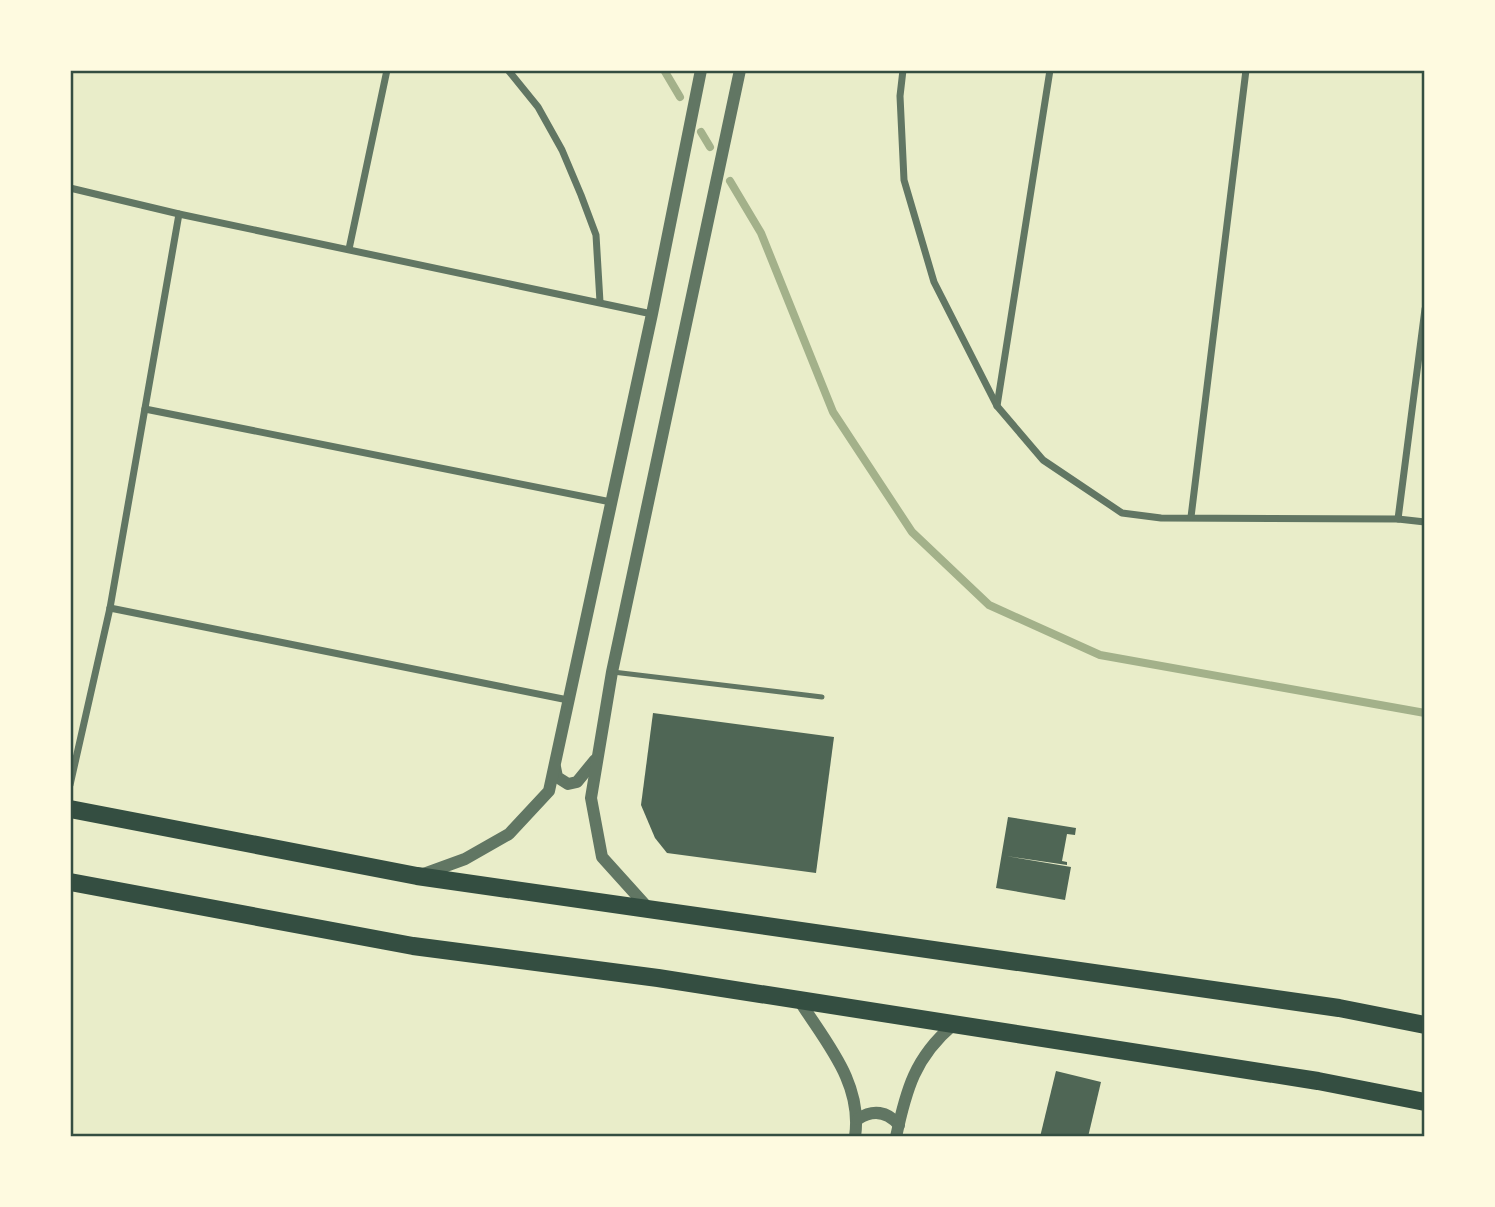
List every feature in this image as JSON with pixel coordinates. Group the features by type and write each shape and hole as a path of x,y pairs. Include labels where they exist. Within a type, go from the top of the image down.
{"main road":[{"path":"70,809 417,876 1326,1006 1425,1025"},
{"path":"70,882 413,946 657,978 1318,1081 1425,1102"}],"street":[{"path":"349,250 387,70"},
{"path":"508,70 538,107 562,150 581,195 596,235 600,302"},
{"path":"417,876 465,859 509,834 549,791 652,314 701,70"},
{"path":"648,908 601,857 591,798 612,672 740,70"},
{"path":"903,70 900,96 904,180 934,282 997,406 1043,460 1122,513 1161,518 1398,519 1425,522"},
{"path":"997,406 1050,70"},
{"path":"1191,517 1247,70"},
{"path":"70,188 178,214 652,314"},
{"path":"70,785 110,608 178,214"},
{"path":"1398,519 1425,309"},
{"path":"145,409 611,502"},
{"path":"110,608 568,700"},
{"path":"554,763 557,777 568,784 578,782 597,756"},
{"path":"799,1000 847,1075 858,1119 855,1137"},
{"path":"897,1131 917,1065 939,1036 953,1024"},
{"path":"858,1119 880,1112 887,1115 897,1131"}],"lane":[{"path":"612,672 822,696"}],"building":[{"path":"653,713 834,737 816,873 667,853 655,838 641,805"},
{"path":"1008,817 1076,828 1075,835 1067,834 1062,861 1067,862 1067,865 1006,856 1071,867 1065,900 996,888"},
{"path":"1056,1071 1101,1082 1088,1137 1040,1137"}],"waterway":[{"path":"664,70 680,97"},
{"path":"701,132 710,147"},
{"path":"730,181 761,233 833,412 912,532 989,605 1100,655 1425,713"}]}
